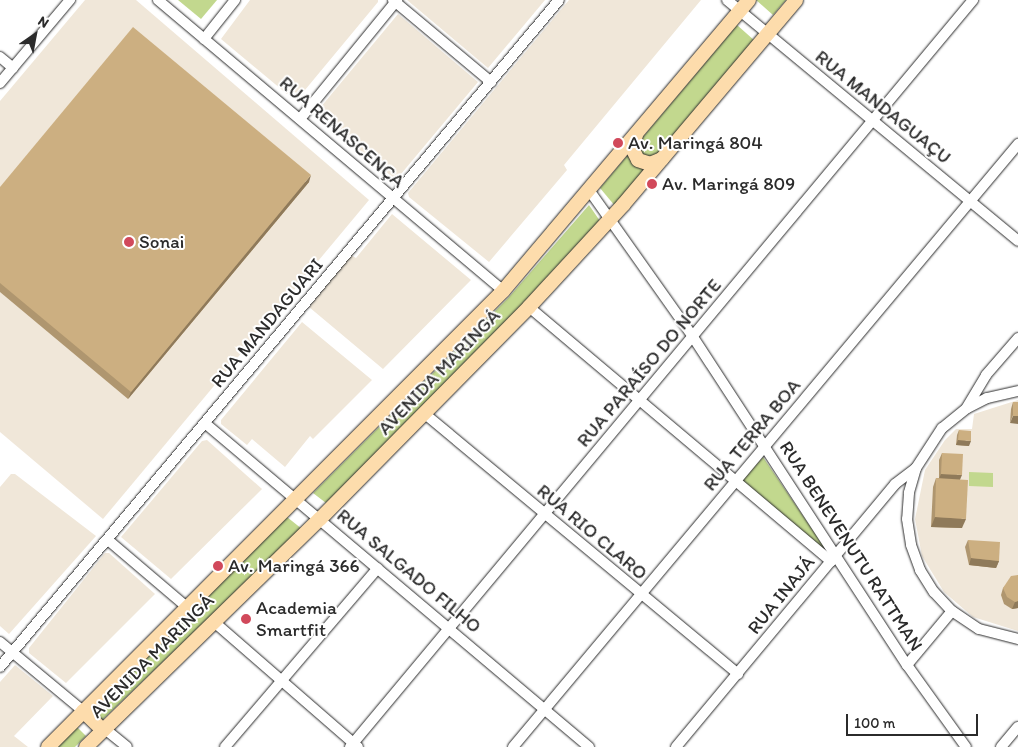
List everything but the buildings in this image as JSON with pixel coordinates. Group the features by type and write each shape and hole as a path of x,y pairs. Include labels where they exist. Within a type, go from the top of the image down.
{"main road":[{"name":"AVENIDA MARINGÁ","path":"48,747 297,500 503,291 749,0"},
{"name":"AVENIDA MARINGÁ","path":"86,747 213,621 320,519 529,306 611,218 796,0"},
{"path":"636,135 632,148 638,160 650,164 662,159"},
{"path":"83,711 104,730"}],"street":[{"path":"0,83 70,0"},
{"name":"RUA RENASCENÇA","path":"158,0 503,291"},
{"path":"204,39 235,0"},
{"name":"RUA MANDAGUARI","path":"0,666 206,424 559,0"},
{"name":"RUA MANDAGUAÇU","path":"727,0 1018,241"},
{"name":"RUA PARAÍSO DO NORTE","path":"354,746 449,627 544,516 973,0"},
{"path":"300,119 395,1 491,82"},
{"path":"0,57 13,68"},
{"name":"RUA TERRA BOA","path":"513,747 1018,144"},
{"name":"RUA BENEVENUTU RATTMAN","path":"589,190 611,218 693,337 765,446 834,557 907,665 966,747"},
{"path":"529,306 737,481 834,557"},
{"path":"967,408 986,375 1018,338"},
{"path":"1018,391 986,398 967,408 931,440 916,468 908,502 911,545 924,577 952,611 979,628 1018,639"},
{"name":"RUA RIO CLARO","path":"425,414 544,516 738,674"},
{"name":"RUA SALGADO FILHO","path":"206,424 589,747"},
{"name":"RUA INAJÁ","path":"676,747 895,484 916,468"},
{"path":"108,540 188,608"},
{"path":"225,747 282,683 378,568"},
{"path":"907,665 952,611"},
{"path":"213,621 354,746"},
{"path":"0,642 83,711"},
{"path":"1001,747 1018,727"},
{"path":"104,730 126,747"}],"shaded area":[{"path":"85,0 136,0 369,200 103,519 0,432 0,101"},
{"path":"250,0 378,0 378,2 300,96 291,89 287,94 221,39"},
{"path":"407,0 545,0 488,68"},
{"path":"569,0 701,0 564,165 567,170 489,262 409,197 408,193"},
{"path":"398,14 478,82 396,180 321,118 320,108"},
{"path":"392,214 471,280 383,369 309,307 351,255 356,258"},
{"path":"302,322 372,380 313,439 310,436 285,467 252,439 247,445 221,424 221,420"},
{"path":"1018,400 1018,631 973,617 944,592 922,556 915,519 925,470 945,440 956,429 972,429 974,414"},
{"path":"207,440 262,489 171,579 121,537 202,441"},
{"path":"11,474 15,474 96,536 9,634 0,626 0,487"},
{"path":"105,553 109,553 155,594 66,683 29,653 29,648"},
{"path":"15,665 53,696 14,736 28,747 0,747 0,682"}],"green space":[{"path":"178,0 217,0 201,19"},
{"path":"756,0 786,0 773,15"},
{"path":"737,25 755,41 615,206 600,188"},
{"path":"589,205 600,221 519,308 326,503 313,493 509,297"},
{"path":"763,457 831,557 740,483"},
{"path":"969,472 993,473 993,487 969,486"},
{"path":"287,517 302,529 101,721 90,711"},
{"path":"77,727 86,736 75,747 57,747"}],"place":[{"name":"Av. Maringá 804","path":"618,143"},
{"name":"Av. Maringá 809","path":"652,184"},
{"name":"Sonai","path":"129,242"},
{"name":"Av. Maringá 366","path":"218,566"},
{"name":"Academia Smartfit","path":"246,619"}]}
